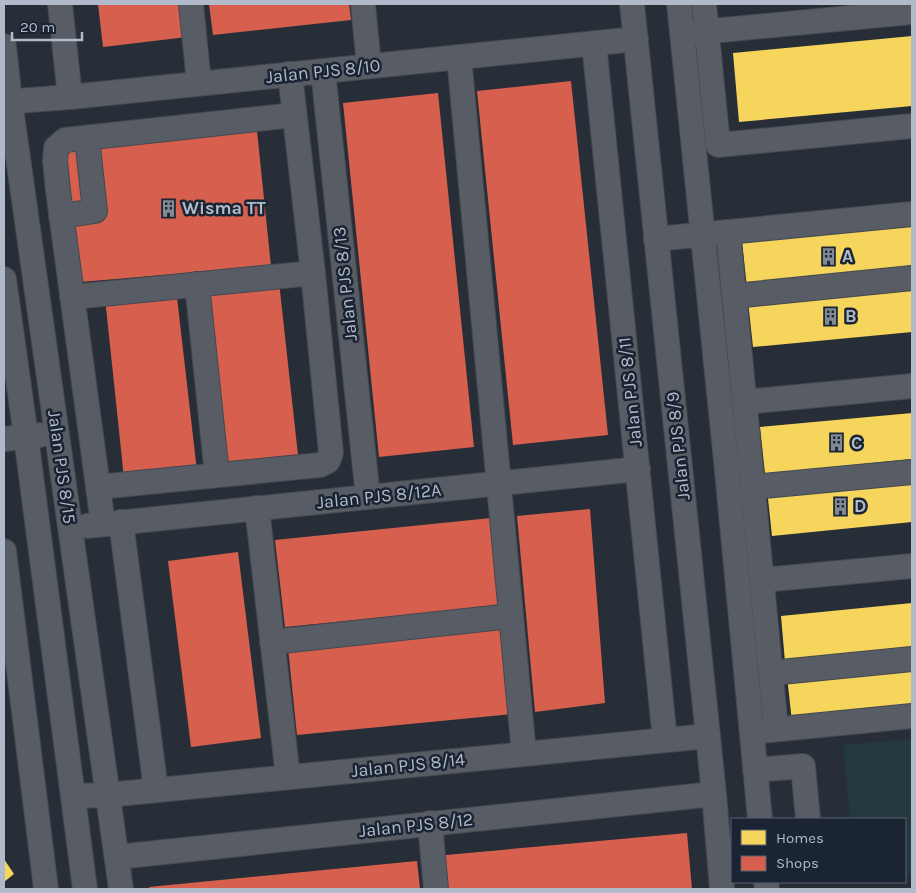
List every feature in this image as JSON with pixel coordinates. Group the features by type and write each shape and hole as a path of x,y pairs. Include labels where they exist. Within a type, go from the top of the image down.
{"street":[{"path":"60,4 70,97"},
{"path":"191,4 199,83"},
{"path":"363,4 369,66"},
{"name":"Jalan PJS 8/9","path":"632,4 714,794 722,889"},
{"path":"678,4 726,461 760,818"},
{"path":"704,4 718,144 912,126"},
{"path":"682,34 912,12"},
{"name":"Jalan PJS 8/10","path":"7,101 70,97 636,39"},
{"name":"Jalan PJS 8/11","path":"594,43 665,740"},
{"name":"Jalan PJS 8/15","path":"4,46 7,101 23,193 121,889"},
{"path":"459,57 524,754"},
{"name":"Jalan PJS 8/13","path":"323,71 368,497"},
{"path":"98,487 320,465 328,461 331,453 290,74"},
{"path":"156,790 112,523 98,487 61,216 55,162 56,148 65,140 294,115"},
{"path":"61,216 95,211 88,138"},
{"path":"23,193 58,191"},
{"path":"656,239 912,214"},
{"path":"728,232 776,729"},
{"path":"72,297 313,273"},
{"path":"734,296 912,278"},
{"name":"Jalan PJS 8/15","path":"4,279 15,438 74,796 85,889"},
{"path":"197,284 217,475"},
{"path":"745,402 912,386"},
{"path":"15,438 57,434"},
{"name":"Jalan PJS 8/12A","path":"71,527 638,470"},
{"path":"753,488 912,472"},
{"path":"257,508 288,777"},
{"path":"4,551 13,715 46,889"},
{"path":"762,580 912,566"},
{"path":"272,642 511,616"},
{"path":"771,673 912,659"},
{"path":"752,732 912,716"},
{"name":"Jalan PJS 8/14","path":"107,794 708,736"},
{"path":"755,770 803,766 808,818"},
{"path":"74,796 107,794"},
{"name":"Jalan PJS 8/12","path":"117,857 714,794"},
{"path":"430,823 436,889"}],"green space":[{"path":"912,739 912,874 906,875 906,818 850,818 843,745"}],"building: Homes":[{"path":"912,36 912,106 739,122 733,53"},
{"name":"A","path":"912,224 912,271 747,288 742,241"},
{"name":"B","path":"912,285 912,332 753,347 748,301"},
{"name":"C","path":"912,413 912,459 765,474 760,427"},
{"name":"D","path":"912,475 912,522 772,536 767,489"},
{"path":"912,603 912,650 785,662 781,616"},
{"path":"912,664 912,711 792,722 787,676"},
{"path":"4,859 14,874 4,882"}],"building: Shops":[{"path":"98,4 183,4 187,37 103,47"},
{"path":"209,4 349,4 351,20 213,35"},
{"path":"571,81 608,435 513,445 477,91"},
{"path":"438,93 474,447 379,457 343,103"},
{"name":"Wisma TT","path":"257,131 271,266 80,282 65,150"},
{"path":"279,282 299,464 226,471 207,291"},
{"path":"176,289 197,471 124,478 105,298"},
{"path":"590,509 605,703 535,712 517,516"},
{"path":"491,518 500,606 285,627 275,540"},
{"path":"238,552 261,738 191,747 168,561"},
{"path":"503,626 512,714 297,735 288,648"},
{"path":"687,833 692,889 438,889 435,856"},
{"path":"417,861 420,889 150,889 149,887"}],"place":[{"name":"Wisma TT","path":"168,208"},
{"name":"A","path":"828,256"},
{"name":"B","path":"831,316"},
{"name":"C","path":"837,443"},
{"name":"D","path":"840,506"}]}
